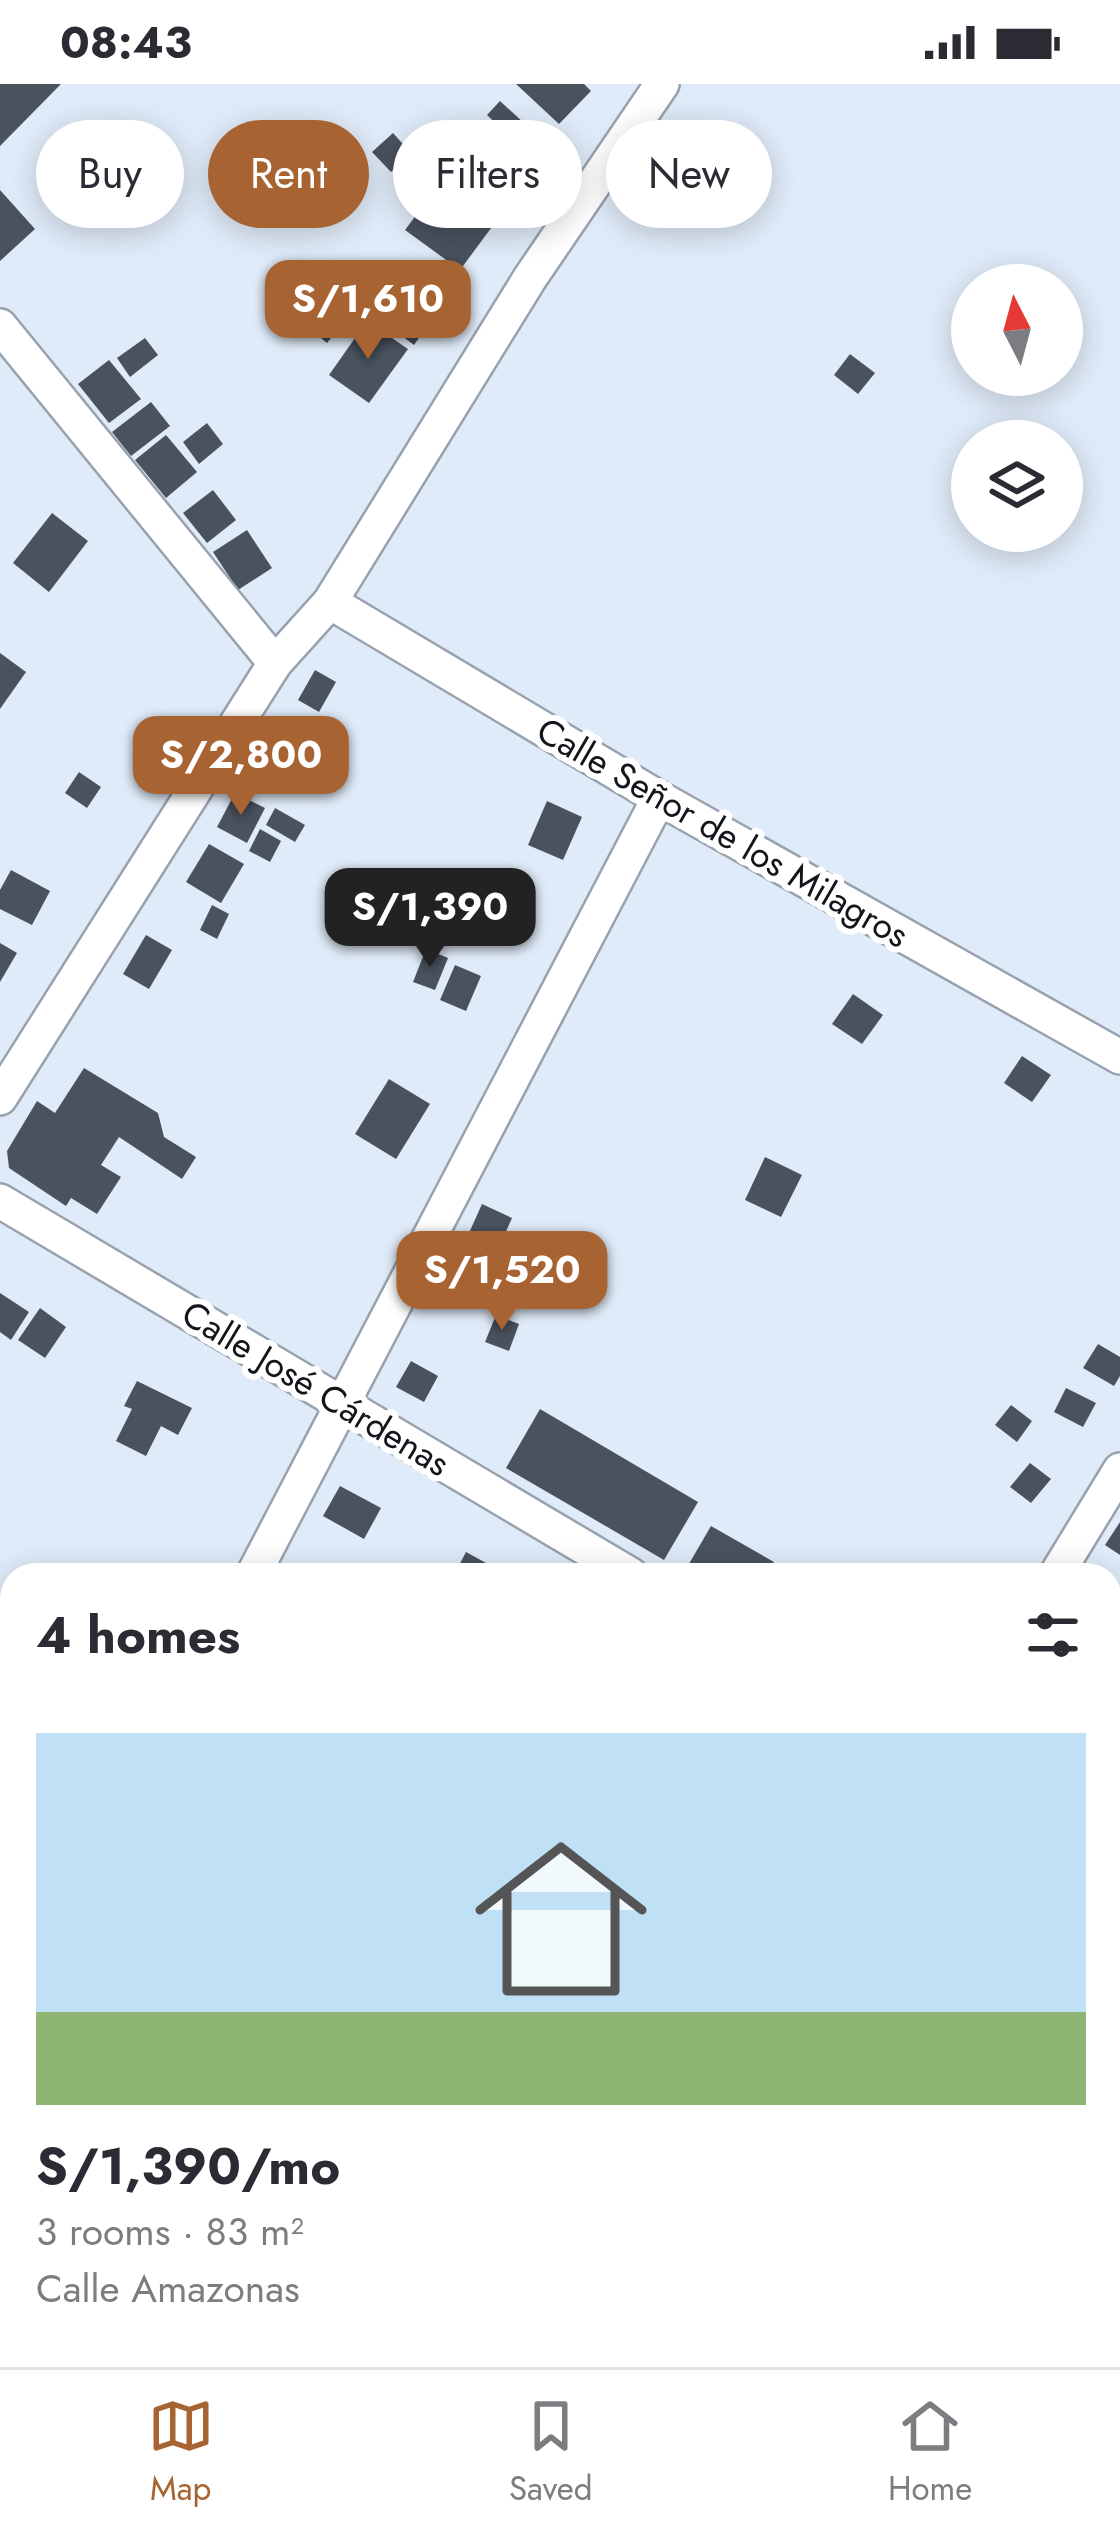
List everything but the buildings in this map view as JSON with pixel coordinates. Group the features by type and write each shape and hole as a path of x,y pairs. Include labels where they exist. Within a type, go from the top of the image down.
{"street":[{"path":"0,1098 275,663 330,602 530,278 662,84"},
{"path":"0,326 275,663"},
{"name":"Calle Señor de los Milagros","path":"330,602 659,798 1120,1058"},
{"path":"260,1563 659,798"},
{"name":"Calle José Cárdenas","path":"0,1202 612,1563"},
{"path":"1063,1563 1120,1470"}]}
